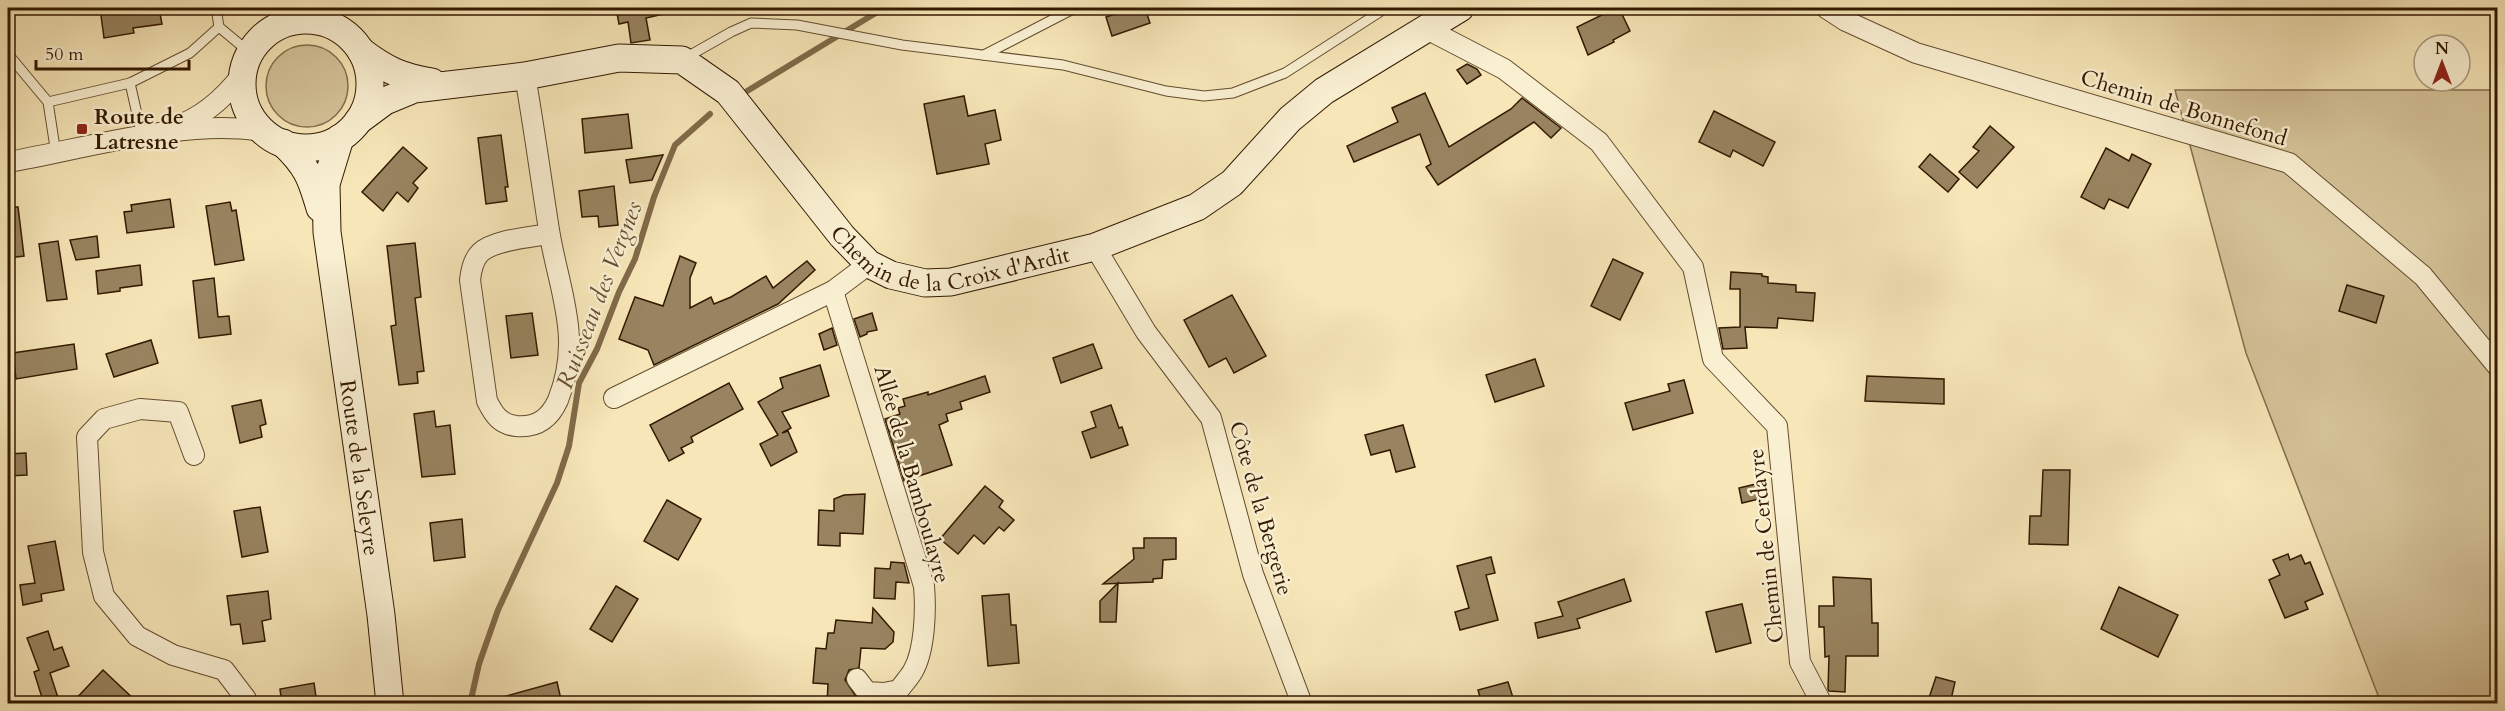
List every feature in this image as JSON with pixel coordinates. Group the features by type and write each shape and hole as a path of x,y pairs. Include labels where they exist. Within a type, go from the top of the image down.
{"street":[{"path":"268,33 278,8"},
{"name":"Chemin de la Croix d'Ardit","path":"682,60 728,92 842,236 869,264 891,275 925,283 951,282 1095,247 1197,207 1232,183 1290,119 1324,92 1460,8"},
{"name":"Chemin de Bonnefond","path":"1826,8 1846,21 1916,53 2289,163 2423,276 2498,367"},
{"path":"142,137 187,123 212,107 231,90 258,40 278,25 300,19 322,21 323,16 343,31 361,51 381,67 404,78 445,85"},
{"name":"Chemin de Cerdayre","path":"1425,28 1504,69 1599,142 1693,267 1713,358 1777,426 1800,662 1822,704"},
{"path":"327,232 326,184 332,160 349,129 366,107 370,78 361,51"},
{"path":"8,162 142,137 215,127 241,127 295,147 314,148 349,129 386,101 414,89 464,85 525,76 619,58 682,60"},
{"path":"246,64 241,91 249,115 301,160 311,178 327,232"},
{"path":"525,76 549,234 569,327 570,358 563,387 552,414 539,423 524,427 506,425 494,415 487,401 470,280 472,267 480,253 494,244 549,234"},
{"name":"Route de la Seleyre","path":"327,232 381,615 390,704"},
{"name":"Côte de la Bergerie","path":"1095,247 1146,332 1211,418 1253,574 1302,704"},
{"path":"614,398 833,291 869,264"},
{"name":"Allée de la Bamboulayre","path":"833,291 924,586 925,602 918,658 914,670 899,690 884,693 867,692 857,679"},
{"path":"194,455 178,412 140,409 104,419 87,437 93,552 104,596 137,636 173,655 224,670 246,699 247,704"}],"lane":[{"path":"216,8 219,27 246,64"},
{"path":"984,55 1075,8"},
{"path":"682,60 751,23 797,25 902,45 1063,65 1166,91 1204,96 1233,93 1285,73 1386,8"},
{"path":"48,102 130,83 190,53 219,27"},
{"path":"8,54 48,102 56,154"},
{"path":"130,83 142,137"}],"shaded area":[{"path":"299,45 315,45 330,52 341,63 348,78 345,102 336,115 315,127 299,127 284,120 273,109 266,94 266,78 273,63 284,52"},
{"path":"2175,90 2412,90 2412,93 2472,93 2472,90 2497,90 2497,703 2381,703 2246,353"}],"building":[{"path":"100,8 159,8 162,24 133,28 134,33 104,38"},
{"path":"616,8 663,8 664,14 646,18 650,40 631,43 628,22 619,24"},
{"path":"1133,8 1145,8 1150,23 1112,36 1106,17"},
{"path":"1619,8 1630,31 1588,55 1577,27"},
{"path":"1467,64 1477,69 1481,75 1467,84 1457,70"},
{"path":"1425,93 1449,147 1511,109 1522,98 1561,128 1551,138 1534,122 1438,185 1426,167 1431,164 1420,134 1354,162 1347,146 1398,122 1392,108"},
{"path":"964,96 968,116 995,110 1001,140 985,144 989,164 937,174 924,104"},
{"path":"1714,111 1775,142 1763,166 1733,150 1730,157 1699,142"},
{"path":"628,114 632,148 585,153 582,119"},
{"path":"1990,126 2014,147 1977,188 1959,172 1979,151 1973,147"},
{"path":"501,135 508,187 505,187 507,201 486,204 478,138"},
{"path":"403,147 427,168 413,183 418,188 408,202 397,192 383,211 362,192"},
{"path":"2106,148 2129,161 2132,154 2151,164 2128,208 2109,199 2104,209 2081,197"},
{"path":"1930,154 1959,179 1948,192 1919,167"},
{"path":"663,155 652,180 630,183 626,160"},
{"path":"614,186 618,225 599,227 598,216 582,217 579,191"},
{"path":"170,199 174,227 127,233 124,212 132,211 131,205"},
{"path":"230,202 232,211 236,210 244,260 215,265 206,206"},
{"path":"8,207 18,207 24,256 8,258"},
{"path":"97,236 99,257 76,260 70,240"},
{"path":"58,241 67,299 47,301 39,244"},
{"path":"415,243 421,297 415,298 424,371 417,372 418,383 399,385 391,326 396,325 387,246"},
{"path":"680,256 696,263 690,278 690,308 711,297 714,304 731,297 766,276 773,288 807,261 815,270 778,304 654,365 648,350 619,339 635,297 663,306"},
{"path":"1613,259 1643,273 1620,320 1591,306"},
{"path":"140,265 142,285 98,294 96,271"},
{"path":"1731,272 1762,274 1768,277 1768,283 1796,285 1796,292 1815,293 1813,321 1778,318 1777,328 1745,327 1747,348 1723,349 1719,328 1740,327 1740,289 1730,289"},
{"path":"214,278 218,317 229,316 231,334 199,338 193,281"},
{"path":"2347,285 2384,296 2376,323 2339,311"},
{"path":"1232,295 1266,356 1234,373 1226,358 1209,367 1184,320"},
{"path":"532,313 538,355 511,358 506,316"},
{"path":"872,313 877,330 867,332 860,337 854,319"},
{"path":"832,328 837,345 824,350 819,334"},
{"path":"151,340 158,363 114,377 106,354"},
{"path":"74,344 77,369 16,379 13,353"},
{"path":"1093,344 1102,368 1061,383 1053,358"},
{"path":"1535,359 1544,386 1495,402 1486,375"},
{"path":"820,365 829,396 782,412 791,428 782,433 788,431 797,452 771,466 760,444 778,435 758,402 783,388 780,378"},
{"path":"985,376 990,392 960,402 962,409 946,414 948,421 939,425 952,465 904,481 885,419 900,414 898,408 905,406 903,399 928,392 928,395"},
{"path":"1867,376 1944,379 1944,404 1865,401"},
{"path":"1684,380 1693,413 1633,430 1625,403 1670,391 1668,384"},
{"path":"729,383 743,409 691,437 693,442 681,448 684,453 669,461 650,425"},
{"path":"261,400 266,424 260,426 262,437 240,443 232,406"},
{"path":"1111,405 1128,445 1091,458 1082,432 1096,427 1091,412"},
{"path":"434,411 436,427 450,425 455,474 422,477 414,414"},
{"path":"1403,425 1415,467 1396,472 1390,450 1371,455 1365,435"},
{"path":"26,453 27,475 8,476 8,454"},
{"path":"2043,470 2070,470 2068,545 2029,544 2030,516 2041,516"},
{"path":"1756,484 1759,499 1742,503 1739,488"},
{"path":"985,486 1003,501 999,507 1014,520 1004,531 999,527 984,544 974,535 958,554 940,539"},
{"path":"865,494 863,534 840,533 840,546 818,545 819,510 834,511 834,499 844,495"},
{"path":"667,500 701,519 678,560 644,541"},
{"path":"260,507 268,552 242,557 234,511"},
{"path":"462,519 465,557 434,561 430,523"},
{"path":"1144,538 1176,538 1176,559 1163,560 1162,578 1153,579 1153,582 1103,584 1134,559 1133,548 1144,548"},
{"path":"55,541 64,590 41,594 42,601 23,605 20,585 35,583 28,546"},
{"path":"2288,554 2290,560 2301,555 2305,564 2310,562 2323,594 2305,602 2308,609 2285,618 2269,580 2280,575 2273,560"},
{"path":"1491,557 1495,573 1486,575 1498,620 1460,630 1455,612 1469,608 1457,566"},
{"path":"891,562 904,563 909,583 896,582 895,599 874,598 875,568 890,569"},
{"path":"1833,577 1871,579 1872,623 1878,623 1878,656 1846,656 1845,692 1828,689 1829,656 1825,657 1824,627 1819,627 1819,606 1834,606"},
{"path":"1624,579 1631,601 1577,619 1580,628 1538,638 1535,623 1563,616 1558,602"},
{"path":"1118,583 1116,622 1100,622 1100,601"},
{"path":"616,586 638,599 612,642 590,629"},
{"path":"2119,587 2178,615 2158,657 2101,629"},
{"path":"268,591 271,619 262,621 265,641 243,644 240,624 231,625 227,596"},
{"path":"1009,594 1011,625 1016,625 1019,663 988,666 982,596"},
{"path":"1742,604 1751,643 1716,652 1706,612"},
{"path":"873,608 894,632 893,642 885,649 861,648 859,668 849,670 845,680 857,698 856,704 827,704 828,684 813,683 816,648 826,649 828,633 834,633 836,620 872,623"},
{"path":"48,631 54,650 62,647 69,666 50,673 60,704 44,704 34,672 39,670 27,638"},
{"path":"103,670 139,704 71,704"},
{"path":"1936,677 1955,682 1950,704 1927,704"},
{"path":"557,682 562,704 500,704 499,698"},
{"path":"1508,682 1515,704 1482,704 1478,690"},
{"path":"314,683 317,704 282,704 280,689"}],"waterway":[{"name":"Ruisseau des Vergnes","path":"739,96 884,8"},
{"name":"Ruisseau des Vergnes","path":"470,704 479,664 498,610 557,483 569,446 579,383 597,349 619,292 635,259 654,197 675,145 710,114"}],"place":[{"name":"Route de Latresne","path":"82,129"}]}
